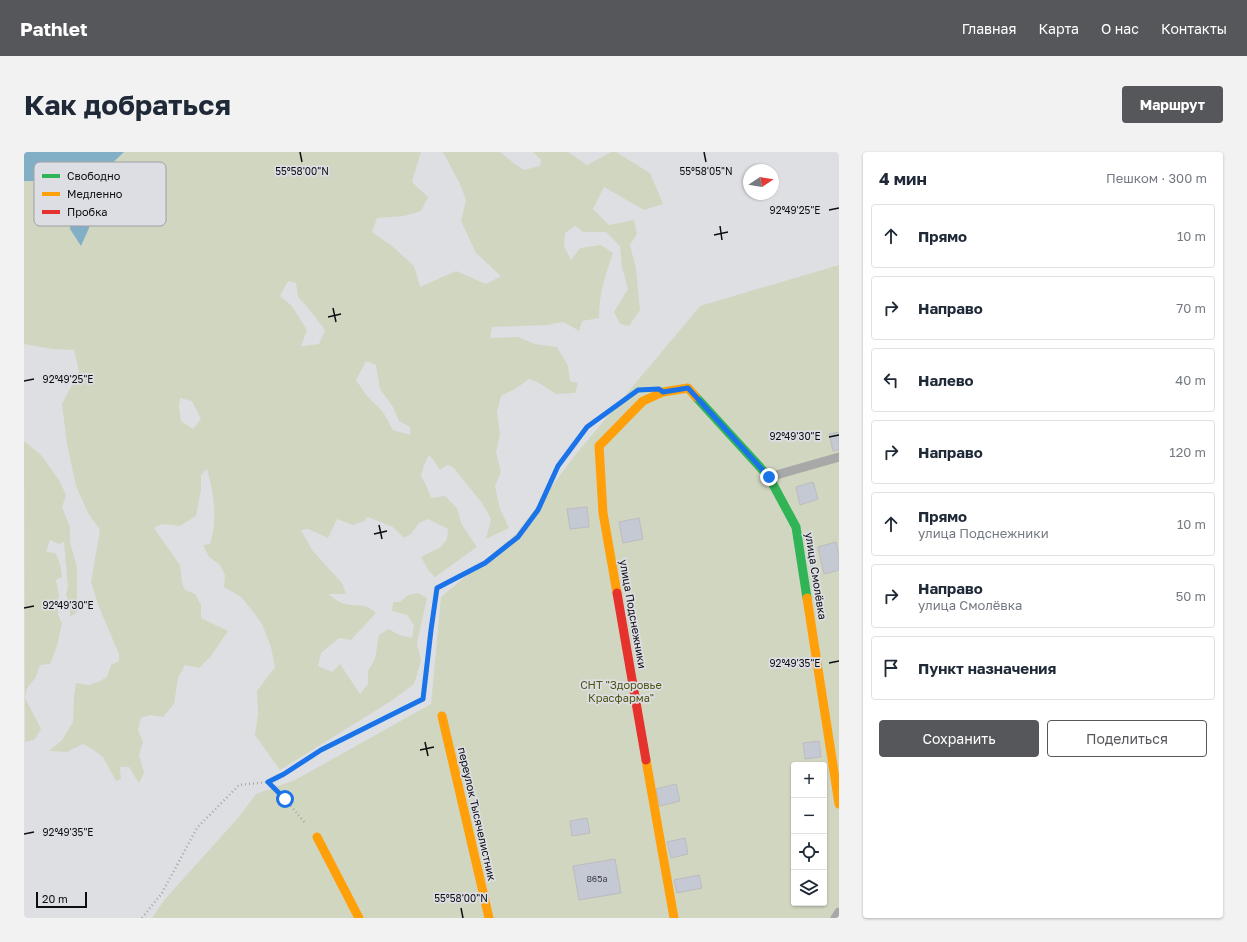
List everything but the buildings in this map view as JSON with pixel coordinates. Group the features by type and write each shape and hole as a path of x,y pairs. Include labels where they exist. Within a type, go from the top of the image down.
{"street":[{"name":"улица Смолёвка","path":"688,388 769,477 796,527 839,804"},
{"name":"улица Подснежники","path":"674,918 603,513 598,446 643,401 663,392 688,388"},
{"name":"переулок Тысячелистник","path":"442,716 489,918"},
{"path":"317,837 359,918"}],"lane":[{"path":"769,477 839,457"},
{"path":"835,918 839,912"}],"path":[{"path":"142,918 162,893 197,828 240,784 268,782 284,774 321,750 423,699 437,588 485,563 518,537 538,510 558,466 587,427 593,422"},
{"path":"268,782 285,799 317,837"}],"green space":[{"path":"124,152 421,152 412,182 428,197 421,211 404,216 377,218 372,232 392,246 414,266 420,287 456,271 486,284 501,276 476,253 461,221 466,200 460,184 443,152 500,152 524,170 540,166 541,160 533,152 568,152 587,165 611,152 616,152 650,173 663,204 644,210 604,187 593,209 609,225 634,220 637,234 630,245 636,269 640,310 629,326 620,324 614,312 628,289 622,267 620,246 606,232 583,232 575,226 565,233 564,246 571,260 580,248 601,245 613,253 603,285 599,318 582,321 579,331 564,322 546,325 492,327 490,338 518,337 535,344 557,347 568,366 570,381 578,383 575,393 556,394 539,383 529,379 515,389 501,396 497,412 500,434 496,453 501,472 495,486 500,509 509,528 486,539 491,519 482,503 453,467 447,465 440,470 429,455 421,476 431,498 445,496 457,508 462,525 477,547 435,577 429,571 421,557 441,547 447,539 448,529 428,519 419,523 411,534 404,538 393,527 368,517 364,521 353,525 337,519 328,538 308,529 301,530 312,550 342,583 346,594 328,594 342,603 367,607 376,613 351,640 339,638 321,653 318,666 332,672 340,664 360,694 368,684 368,671 375,659 379,635 389,629 399,635 412,638 414,625 407,615 392,611 393,602 400,602 408,595 418,593 427,598 417,643 421,661 414,684 391,701 280,770 255,735 258,713 257,691 275,667 271,647 262,624 251,609 241,597 224,587 225,575 220,565 209,557 203,545 210,544 214,526 212,488 207,469 201,475 201,490 196,516 180,526 162,524 154,528 180,565 182,583 185,590 195,594 201,605 201,618 228,631 211,656 199,668 185,665 178,678 174,704 163,717 150,715 141,718 138,730 143,742 139,755 144,773 139,783 129,767 120,767 121,779 116,781 103,757 83,744 67,752 49,751 62,740 73,722 76,683 89,685 107,677 111,665 119,661 119,654 99,607 91,582 100,530 88,513 76,486 67,444 62,404 79,371 74,350 53,349 24,344 24,181 34,181 34,226 70,226 70,229 89,228 89,226 166,226 166,162 114,162","holes":["288,281 296,283 298,297 325,330 319,344 301,346 307,330 292,306 280,296","366,361 376,365 380,389 393,407 399,421 410,427 410,435 393,430 383,412 367,396 356,380","180,398 192,401 201,419 193,429 181,421 179,407"]},
{"name":"СНТ \"Здоровье Красфарма\"","path":"839,265 839,918 152,918 165,899 238,818 256,794 295,780 431,704 441,597 516,534 576,454 700,306"},
{"path":"24,441 41,455 59,480 66,495 62,507 70,527 70,542 77,567 77,612 70,617 70,605 66,595 68,587 64,542 59,544 50,540 46,552 55,553 61,570 62,577 56,580 59,595 58,615 62,623 57,646 50,664 40,665 36,677 27,688 25,698 41,729 34,740 25,742"}],"water":[{"path":"24,152 124,152 114,162 34,162 34,181 24,181"},
{"path":"70,226 89,226 81,246 70,229"}],"traffic: fast":[{"path":"696,397 769,477 796,527 807,598"}],"traffic: slow":[{"path":"617,593 603,513 599,446 643,401 663,392 688,388 696,397"},
{"path":"807,598 839,804"},
{"path":"442,716 489,918"},
{"path":"646,760 674,918"},
{"path":"317,837 359,918"}],"traffic: jam":[{"path":"617,593 646,760"}],"route":[{"path":"285,799 268,782 284,774 321,750 423,699 437,588 485,563 518,537 538,510 558,466 587,427 638,390 659,389 663,392 688,388 769,477"}]}
